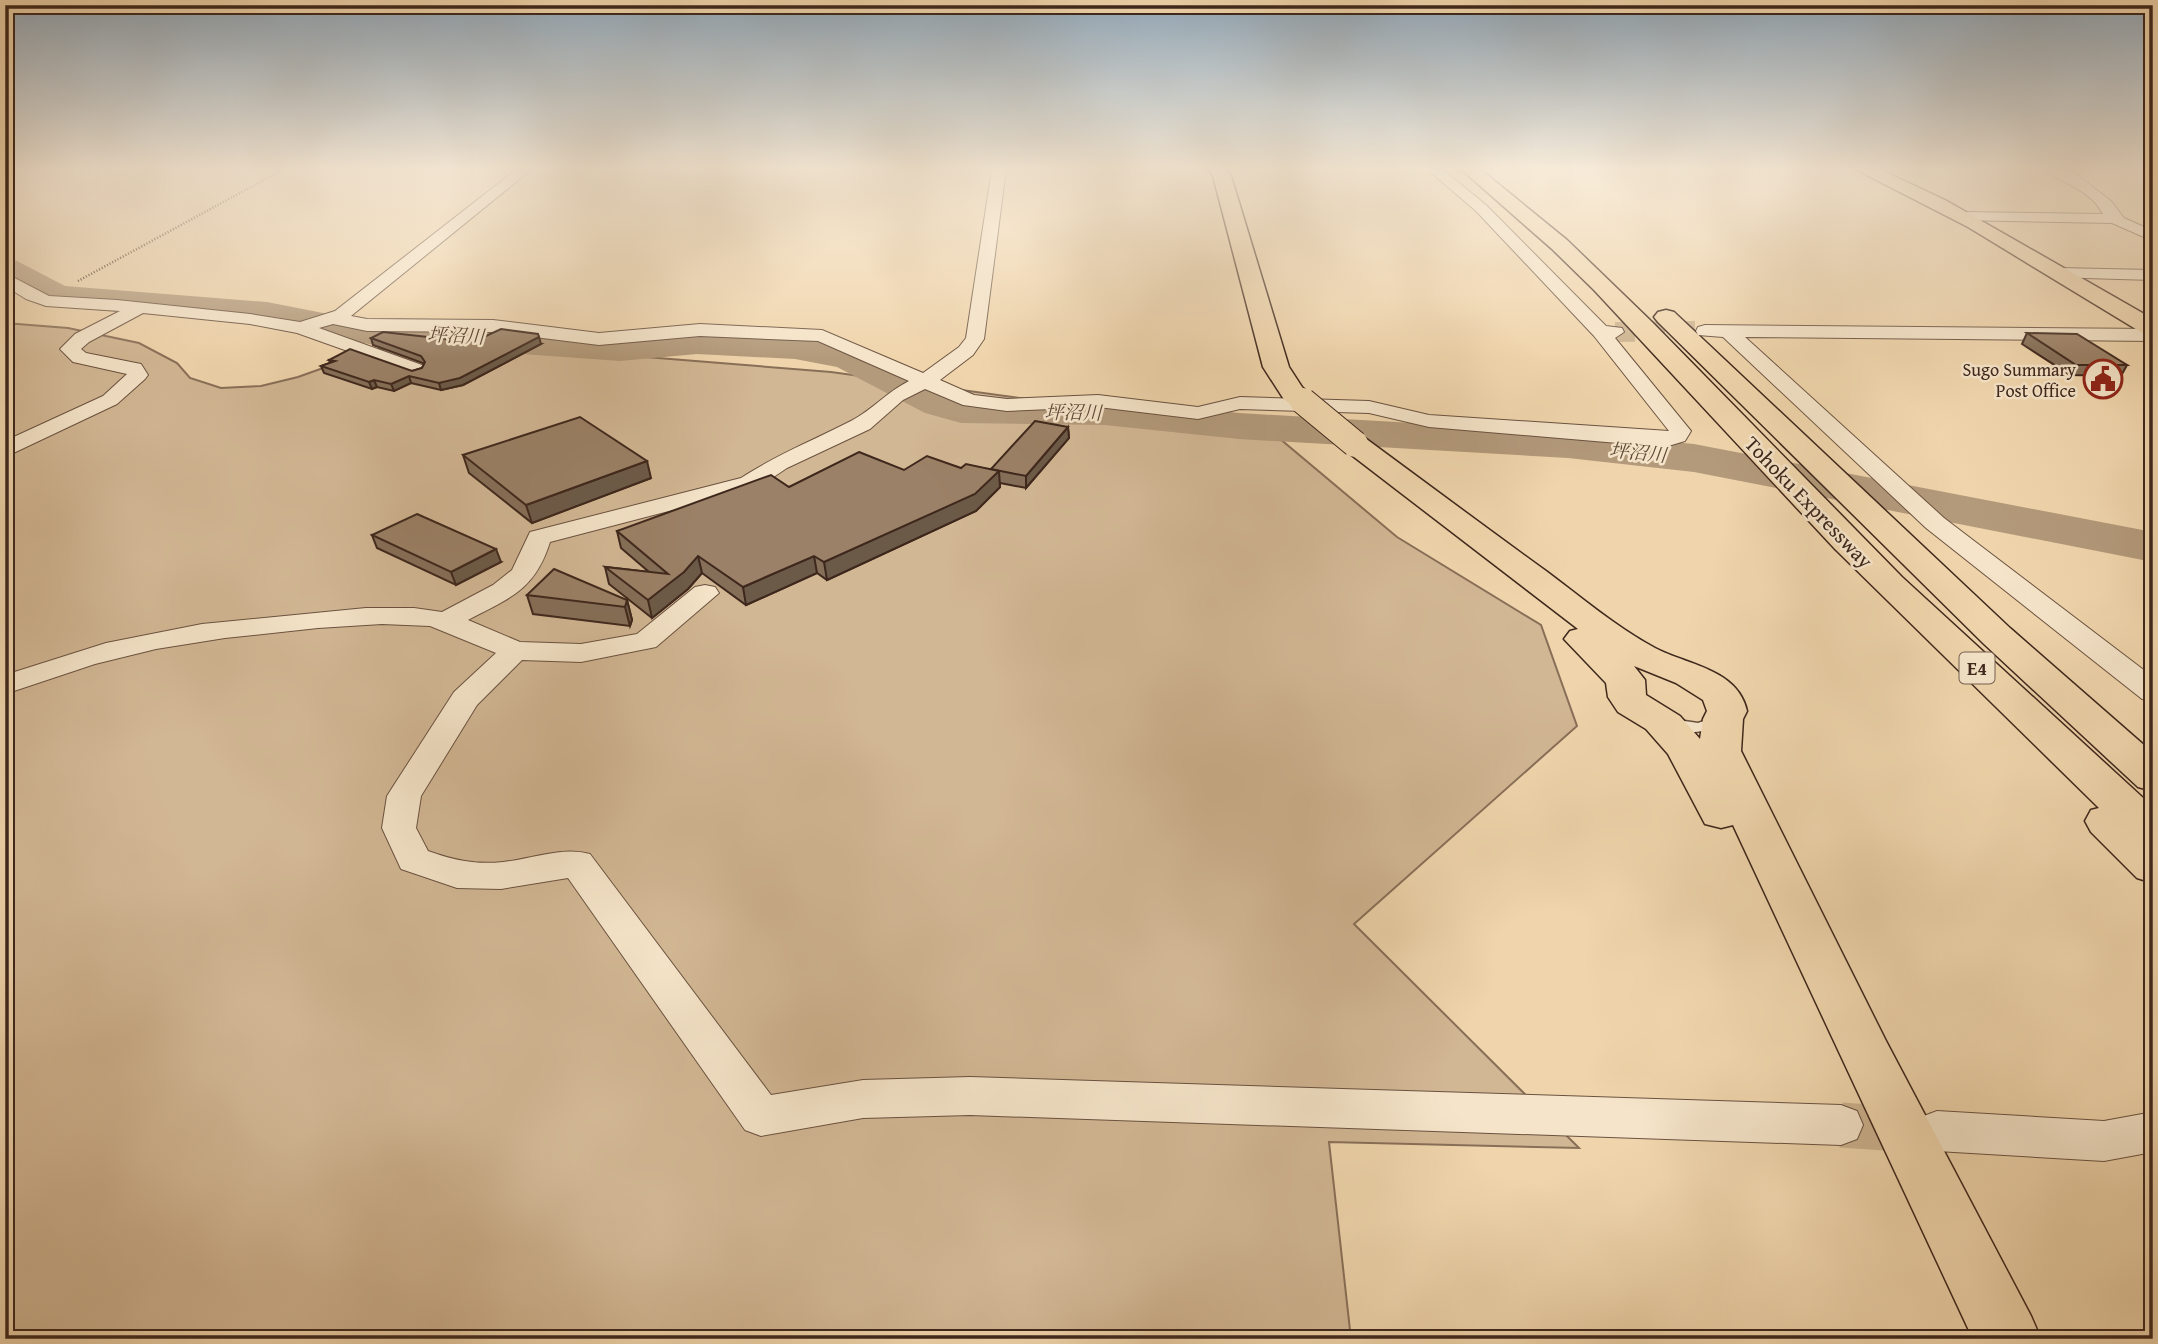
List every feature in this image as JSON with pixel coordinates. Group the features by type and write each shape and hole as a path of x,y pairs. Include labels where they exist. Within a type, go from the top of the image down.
{"main road":[{"path":"1226,232 1264,368 1281,393 1296,401 1568,623 1626,680 1624,688 1628,698 1643,712 1664,723 1703,774 1981,1339"},
{"path":"1238,232 1276,367 1296,401"},
{"name":"Tohoku Expressway","path":"1546,232 1578,262 1804,499 1863,524 1997,636 2153,777"},
{"name":"Tohoku Expressway","path":"1575,232 1814,459 1863,524 1922,616 2153,832"},
{"path":"1988,232 2153,329"},
{"path":"1348,443 1590,621 1642,656 1690,675 1717,691 1725,701 1727,710 1723,719 1720,751 1867,1057 2008,1339"},
{"path":"1863,524 2153,753"},
{"path":"1863,524 1888,606 2153,866"}],"street":[{"path":"317,323 341,315 447,232"},
{"path":"446,621 518,579 533,559 539,537 749,483 779,463 862,424 966,351 975,339 990,232"},
{"path":"5,278 46,301 250,319 367,325 493,326 599,338 700,330 773,331 822,336 916,385 970,401 1007,405 1098,401 1198,413 1240,403 1369,407 1429,421 1665,440 1677,436 1680,430 1608,332 1505,232"},
{"path":"2058,273 2153,275"},
{"path":"5,450 110,400 138,374 134,368 80,358 69,349 82,338 140,308"},
{"path":"317,323 415,369"},
{"path":"1705,331 2153,335"},
{"path":"1729,332 1935,523 2153,692"},
{"path":"5,685 76,660 135,645 209,632 370,616 425,616 446,621 515,651 581,653 646,641 705,593"},
{"path":"515,651 466,699 404,796 399,828 414,860 457,875 501,876 577,863 761,1116 863,1099 970,1096 1841,1125"},
{"path":"1937,1131 2104,1140 2153,1132"}],"lane":[{"path":"1626,680 1644,669 1674,670"},
{"path":"1664,723 1699,728 1723,719"}],"path":[{"path":"69,286 169,232"}],"shaded area":[{"path":"5,323 68,328 139,343 177,363 190,378 221,388 261,386 298,377 376,349 496,345 831,372 1273,433 1397,537 1541,625 1577,726 1354,924 1579,1148 1329,1142 1351,1339 5,1339"}],"building":[{"path":"501,329 538,334 539,337 460,378 439,383 409,376 391,384 374,380 369,382 321,366 335,361 329,360 350,349 412,371 422,368 425,362 421,356 371,338 383,332 473,342"},
{"path":"2027,333 2077,334 2127,365 2076,365"},
{"path":"580,417 647,461 526,505 463,455"},
{"path":"1035,421 1068,427 1026,476 991,469"},
{"path":"859,452 904,470 927,456 961,468 966,464 999,471 975,494 824,562 814,556 743,587 698,556 684,572 648,600 605,567 668,574 617,531 771,475 789,487"},
{"path":"417,514 496,549 451,572 372,535"},
{"path":"554,569 627,600 625,607 527,595"}],"waterway":[{"name":"坪沼川","path":"5,268 58,296 267,313 374,334 441,332 522,343 620,349 697,343 795,347 849,358 940,404 961,410 1105,412 1239,426 1568,445 1694,458 2153,547"}],"tunnel":[{"path":"1615,332 1705,331"},
{"path":"1841,1125 1914,1130"}],"place":[{"name":"Sugo Summary Post Office","path":"2103,379"}]}
